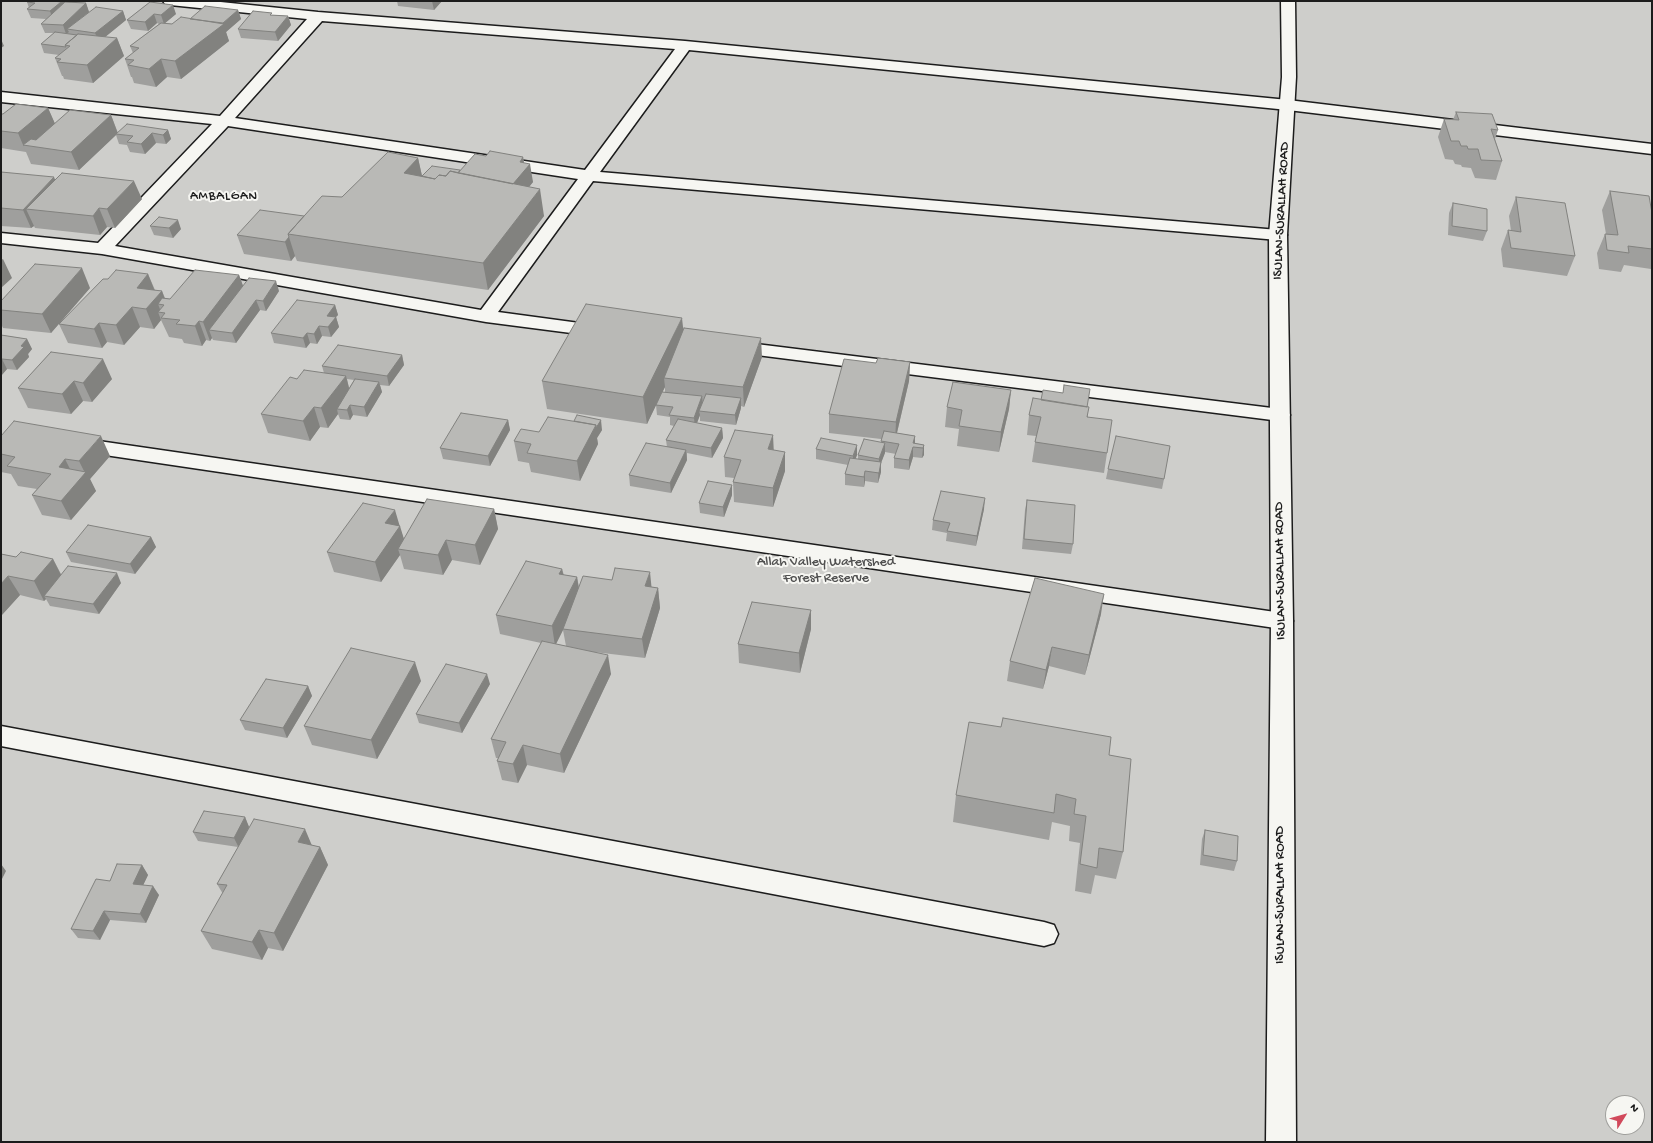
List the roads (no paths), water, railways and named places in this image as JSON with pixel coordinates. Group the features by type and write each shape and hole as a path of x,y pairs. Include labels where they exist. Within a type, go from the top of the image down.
{"main road":[{"path":"170,1 318,16 685,45 1288,105 1652,149"},
{"name":"ISULAN-SURALLAH ROAD","path":"1281,1142 1280,974 1282,621 1278,235 1288,105 1285,1"},
{"path":"102,249 224,121 318,16"},
{"path":"486,316 685,45"},
{"path":"1,97 224,121 590,176 1278,235"},
{"path":"1,238 102,249 486,316 621,333"},
{"path":"716,345 1280,415"},
{"path":"56,442 1282,621"},
{"path":"1,736 1044,934"}],"district":[{"name":"AMBALGAN","path":"224,197"}],"park label":[{"name":"Allah Valley Watershed Forest Reserve","path":"826,572"}]}
